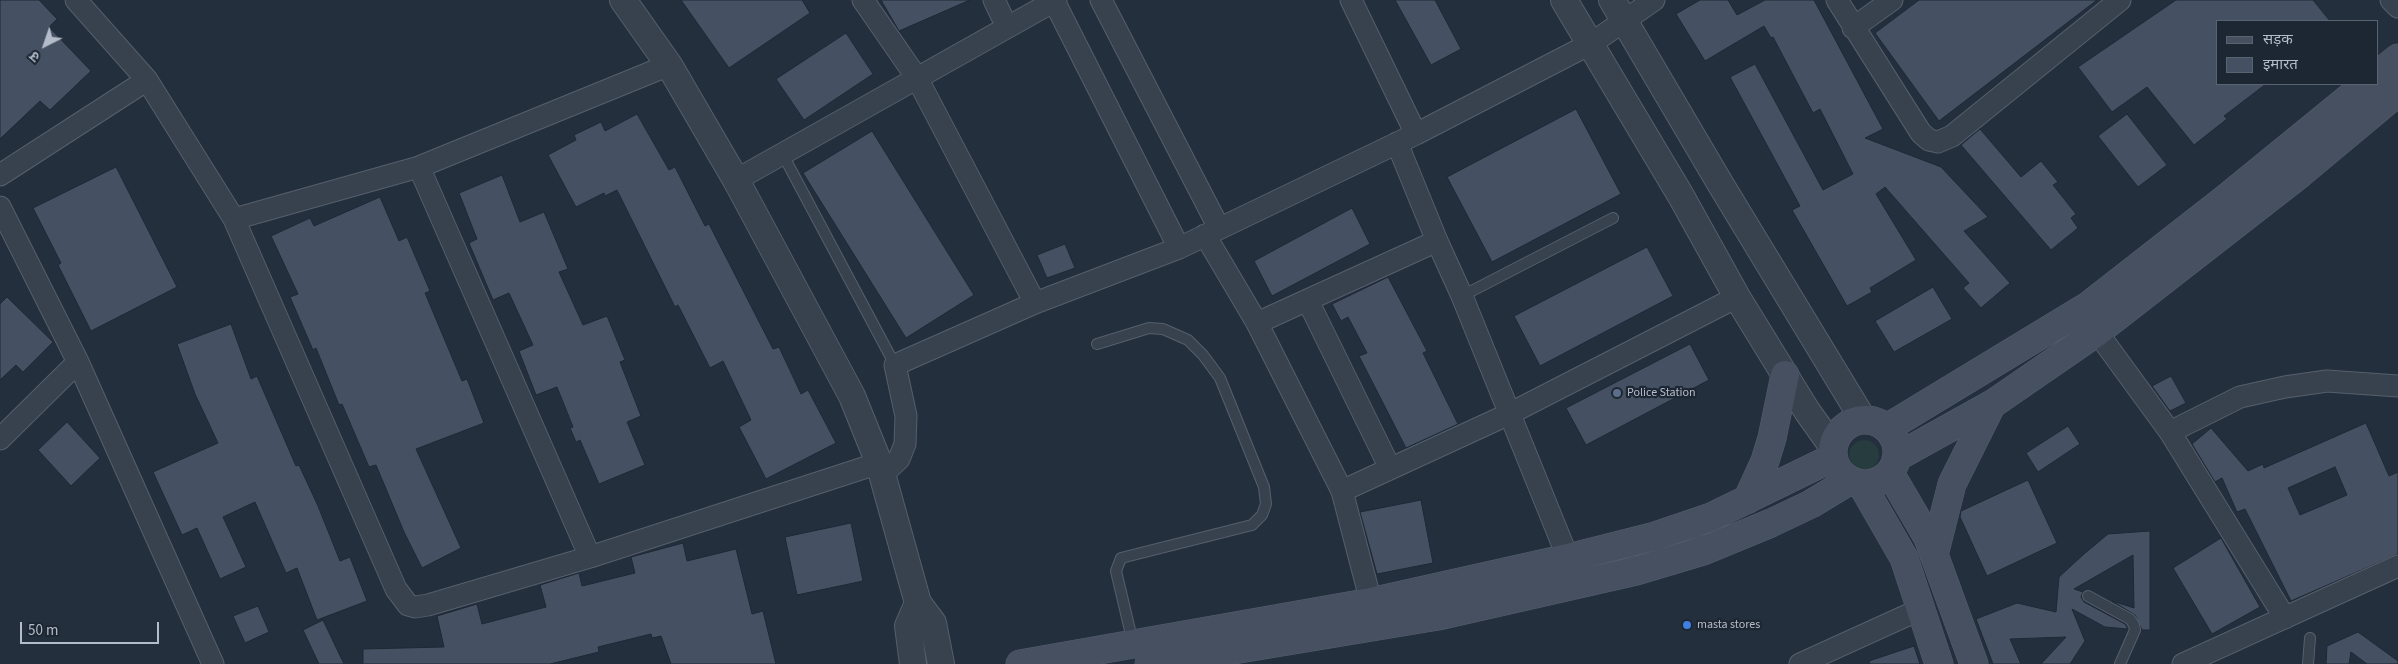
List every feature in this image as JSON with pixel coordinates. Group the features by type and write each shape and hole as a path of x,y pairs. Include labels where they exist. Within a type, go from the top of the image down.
{"main road":[{"path":"1939,664 1904,558 1855,483 1838,471 1832,452 1838,433 1849,424 1875,424 2088,306 2225,199 2365,85"},
{"path":"1020,664 1150,658 1438,616 1636,571 1703,551 1771,523 1855,483 1877,483 1893,465 1992,404 2097,332 2300,174 2398,92"},
{"path":"1747,500 1765,461 1772,438 1785,375"},
{"path":"1934,555 1952,484 1992,404"},
{"path":"1875,424 1897,448 1893,465 1934,555 1974,664"},
{"path":"1150,658 1371,602 1568,558 1654,536 1702,520 1747,500 1832,452"}],"street":[{"path":"76,0 146,80 234,219 396,589 408,605 415,607 428,605 881,469 899,459 905,444 906,416 896,365 1035,303 1178,248 1416,134 1592,43 1619,10 1654,0"},
{"path":"623,0 669,65 736,180 852,396 881,469 918,603 934,623 942,664"},
{"path":"863,0 917,78 1035,303"},
{"path":"994,0 1007,27"},
{"path":"1101,0 1257,323 1342,491 1371,602"},
{"path":"1351,0 1416,134"},
{"path":"1564,0 1592,43 1738,297 1832,452"},
{"path":"1837,0 1921,134 1929,140 1938,142 1952,136 2120,0"},
{"path":"1853,28 1892,0"},
{"path":"2391,0 2398,7"},
{"path":"736,180 1055,1 1178,248"},
{"path":"1619,10 1721,185 1875,424"},
{"path":"234,219 419,167 669,65"},
{"path":"0,174 146,80"},
{"path":"1397,143 1436,241 1462,296 1568,558"},
{"path":"419,167 590,557"},
{"path":"0,207 78,362 213,664"},
{"path":"1257,323 1436,241"},
{"path":"1342,491 1509,414 1738,297"},
{"path":"1308,301 1390,468"},
{"path":"2097,332 2170,432 2285,618"},
{"path":"0,439 78,362"},
{"path":"2170,432 2240,397 2285,387 2327,381 2398,386"},
{"path":"2183,664 2398,566"},
{"path":"913,664 908,626 918,603"},
{"path":"1800,664 1922,609"}],"lane":[{"path":"782,153 896,365"},
{"path":"1462,296 1613,218"},
{"path":"1096,344 1149,328 1163,329 1188,340 1203,355 1220,378 1264,487 1266,504 1262,515 1252,525 1122,558 1116,570 1150,658"},
{"path":"2088,596 2130,619 2134,625 2135,630 2120,664"},
{"path":"2308,664 2310,638"}],"green space":[{"path":"1864,440 1875,444 1879,455 1875,466 1864,470 1853,466 1849,455 1853,444"}],"building":[{"path":"0,0 39,0 57,19 49,27 91,71 50,110 40,101 0,139"},
{"path":"681,0 802,0 810,13 729,68"},
{"path":"881,0 970,0 899,31"},
{"path":"1395,0 1435,0 1461,49 1431,65"},
{"path":"1700,0 1728,0 1737,15 1765,0 1814,0 1883,129 1865,138 1941,167 1988,217 1964,231 2010,283 1981,308 1963,288 1969,283 1885,187 1876,194 1916,260 1870,288 1872,292 1847,306 1792,210 1800,206 1730,77 1755,64 1823,190 1853,174 1820,109 1813,113 1773,37 1771,38 1764,26 1705,61 1676,14"},
{"path":"1919,0 2097,0 1939,121 1875,33"},
{"path":"2176,0 2313,0 2329,20 2216,20 2216,85 2265,85 2224,116 2227,119 2194,145 2147,87 2112,112 2078,67"},
{"path":"846,33 873,74 804,120 776,79"},
{"path":"1576,109 1621,194 1492,262 1447,177"},
{"path":"637,114 669,170 675,167 705,226 709,224 773,349 779,347 801,394 808,390 836,443 766,479 739,427 751,420 723,361 710,368 678,305 675,307 617,190 605,196 604,193 576,207 548,155 576,140 574,135 601,122 605,131"},
{"path":"2127,114 2167,165 2138,187 2098,136"},
{"path":"1980,129 2021,177 2041,161 2058,182 2053,185 2076,214 2071,218 2078,228 2051,250 1961,145"},
{"path":"872,131 974,295 906,338 803,173"},
{"path":"116,167 177,287 91,331 58,265 61,263 33,208"},
{"path":"502,175 520,222 544,212 568,269 559,272 583,325 607,316 625,360 620,362 641,416 627,422 645,465 599,484 580,440 576,442 570,428 573,427 557,387 536,395 519,351 533,345 509,293 493,300 469,243 477,239 459,193"},
{"path":"380,197 399,241 407,237 430,291 425,293 462,381 467,379 484,423 416,449 461,548 422,568 404,532 376,465 369,467 342,404 339,405 316,348 313,350 290,297 298,294 271,236 310,218 314,226"},
{"path":"1352,208 1370,244 1272,296 1254,261"},
{"path":"1065,244 1075,268 1047,278 1037,255"},
{"path":"1647,247 1673,296 1540,366 1514,316"},
{"path":"1388,277 1427,351 1423,353 1458,424 1406,448 1359,356 1367,353 1348,317 1341,321 1332,304"},
{"path":"1933,287 1952,319 1894,352 1875,321"},
{"path":"7,297 53,342 23,372 16,365 0,380 0,304"},
{"path":"231,324 251,379 257,376 296,466 299,465 318,506 340,561 350,557 367,601 317,620 297,568 286,573 255,502 223,517 246,567 220,579 197,528 182,535 153,472 218,443 195,394 177,344"},
{"path":"1690,344 1709,380 1586,445 1566,408"},
{"path":"2171,376 2186,403 2170,411 2152,386"},
{"path":"67,422 100,458 71,486 38,450"},
{"path":"2366,423 2389,476 2398,472 2398,554 2291,601 2245,509 2237,512 2222,478 2215,482 2192,444 2211,428 2248,471 2263,464 2264,468","holes":["2335,467 2347,495 2300,515 2288,488"]},
{"path":"2068,426 2080,444 2038,472 2026,453"},
{"path":"2028,480 2057,543 1987,576 1960,517 1961,511"},
{"path":"1421,500 1433,563 1377,574 1360,512"},
{"path":"851,523 863,581 797,595 785,537"},
{"path":"2150,531 2150,630 2142,630 2135,615 2112,601 2134,608 2133,555 2074,589 2083,592 2081,597 2084,602 2125,624 2128,629 2105,627 2072,609 2085,641 2070,664 2041,664 2066,637 2010,639 2021,664 1993,664 1976,619 2017,603 2056,612 2059,577 2084,554 2108,534"},
{"path":"2221,538 2260,607 2212,634 2173,568"},
{"path":"683,543 687,561 736,549 752,614 763,611 776,664 671,664 661,636 652,638 651,634 598,647 599,652 550,664 363,664 363,649 444,647 437,616 477,604 482,624 546,607 540,585 579,573 582,586 635,573 631,557"},
{"path":"258,606 269,632 245,643 233,616"},
{"path":"323,620 344,664 319,664 303,630"},
{"path":"2358,632 2398,661 2398,664 2367,664 2351,652 2349,664 2326,664 2327,646"},
{"path":"1914,646 1920,664 1870,664 1869,661"}],"place":[{"name":"Police Station","path":"1617,393"},
{"name":"masta stores","path":"1687,625"}]}
